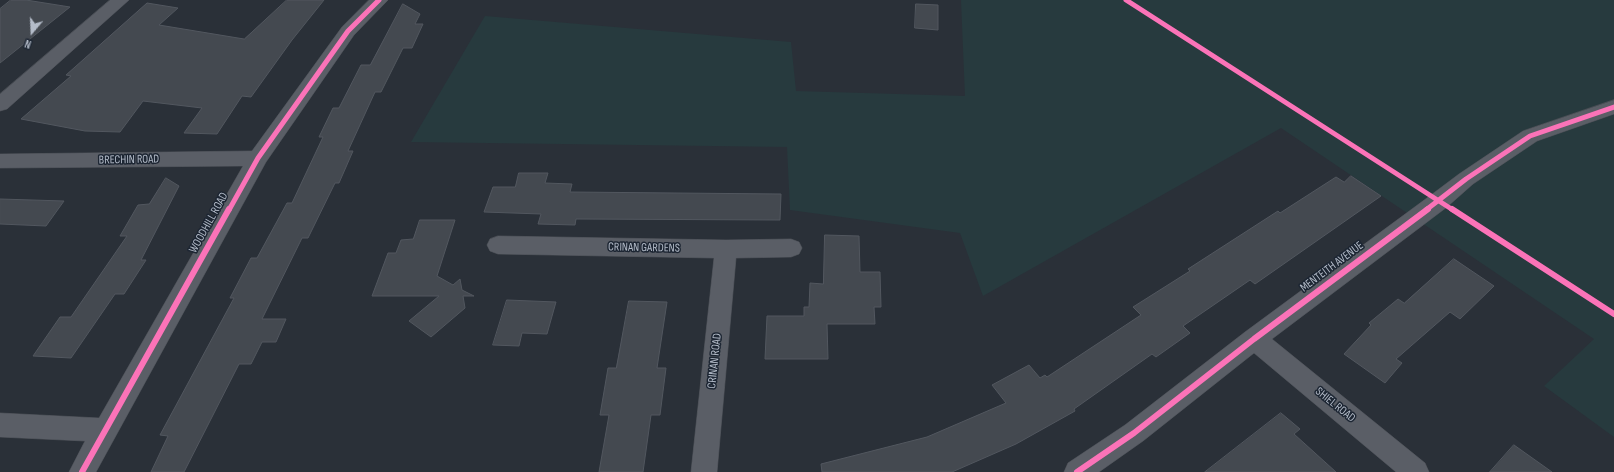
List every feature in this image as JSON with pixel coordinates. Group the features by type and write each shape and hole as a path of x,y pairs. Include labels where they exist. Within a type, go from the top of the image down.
{"street":[{"path":"0,104 120,0"},
{"name":"WOODHILL ROAD","path":"82,472 258,158 348,31 379,0"},
{"name":"MENTEITH AVENUE","path":"1077,472 1134,433 1254,339 1439,201 1466,179 1530,136 1614,107"},
{"name":"BRECHIN ROAD","path":"0,162 258,158"},
{"name":"CRINAN GARDENS","path":"498,245 726,249 791,248"},
{"name":"CRINAN ROAD","path":"704,472 726,249"},
{"name":"SHIEL ROAD","path":"1254,339 1416,472"},
{"path":"0,425 106,430"}],"green space":[{"path":"961,0 1614,0 1614,437 1544,386 1594,339 1281,128 983,296 960,233 790,210 787,147 411,142 485,16 791,42 796,91 965,96"}],"building":[{"path":"11,0 26,0 70,7 0,63 0,9"},
{"path":"287,0 324,0 292,40 251,97 242,96 217,134 184,133 202,108 143,101 120,132 85,131 21,119 71,76 66,75 147,3 178,8 159,25 244,39"},
{"path":"403,4 420,14 415,24 423,24 412,48 403,48 381,92 375,92 348,151 353,151 339,183 335,183 308,238 302,238 262,319 286,319 276,342 262,342 251,364 239,364 184,472 151,472 168,436 160,435 234,298 230,298 251,258 257,258 287,203 292,203 323,137 319,137 333,108 339,108 361,65 370,65"},
{"path":"916,4 938,5 938,30 915,28"},
{"path":"519,173 548,173 545,183 572,184 570,192 781,194 780,220 576,219 575,225 538,224 541,214 484,212 493,187 515,187"},
{"path":"1351,176 1381,196 1255,284 1250,280 1183,326 1190,333 1156,357 1152,354 1074,409 1075,411 1016,444 952,472 822,472 821,464 927,437 1006,403 992,385 1029,365 1040,378 1045,375 1047,377 1141,315 1133,307 1190,271 1188,269 1278,211 1280,213 1336,177 1344,182"},
{"path":"166,178 179,186 141,260 146,260 124,294 115,294 71,358 33,356 60,317 71,317 127,236 120,236 138,205 149,204"},
{"path":"0,199 64,201 46,226 0,224"},
{"path":"420,220 455,220 437,276 453,285 460,279 462,290 474,296 463,296 465,308 431,337 409,321 439,296 372,296 388,253 396,253 401,240 413,239"},
{"path":"825,235 859,236 860,272 880,272 881,307 874,307 875,324 827,324 828,359 765,359 767,316 804,316 804,307 809,307 810,283 823,284"},
{"path":"1454,259 1494,286 1460,319 1450,312 1396,359 1402,363 1385,383 1344,354 1371,325 1369,323 1398,299 1404,303"},
{"path":"507,300 556,302 547,334 522,333 519,346 493,345"},
{"path":"629,301 667,302 657,368 666,368 660,415 651,415 643,472 599,472 609,415 600,415 608,368 616,368"},
{"path":"1281,413 1300,429 1294,434 1336,472 1205,472"},
{"path":"1514,445 1552,472 1490,472"}],"cycle path":[{"path":"82,472 258,158 348,31 379,0"},
{"path":"1126,0 1614,314"},
{"path":"1077,472 1134,433 1254,339 1439,201 1466,179 1530,136 1614,107"}]}
